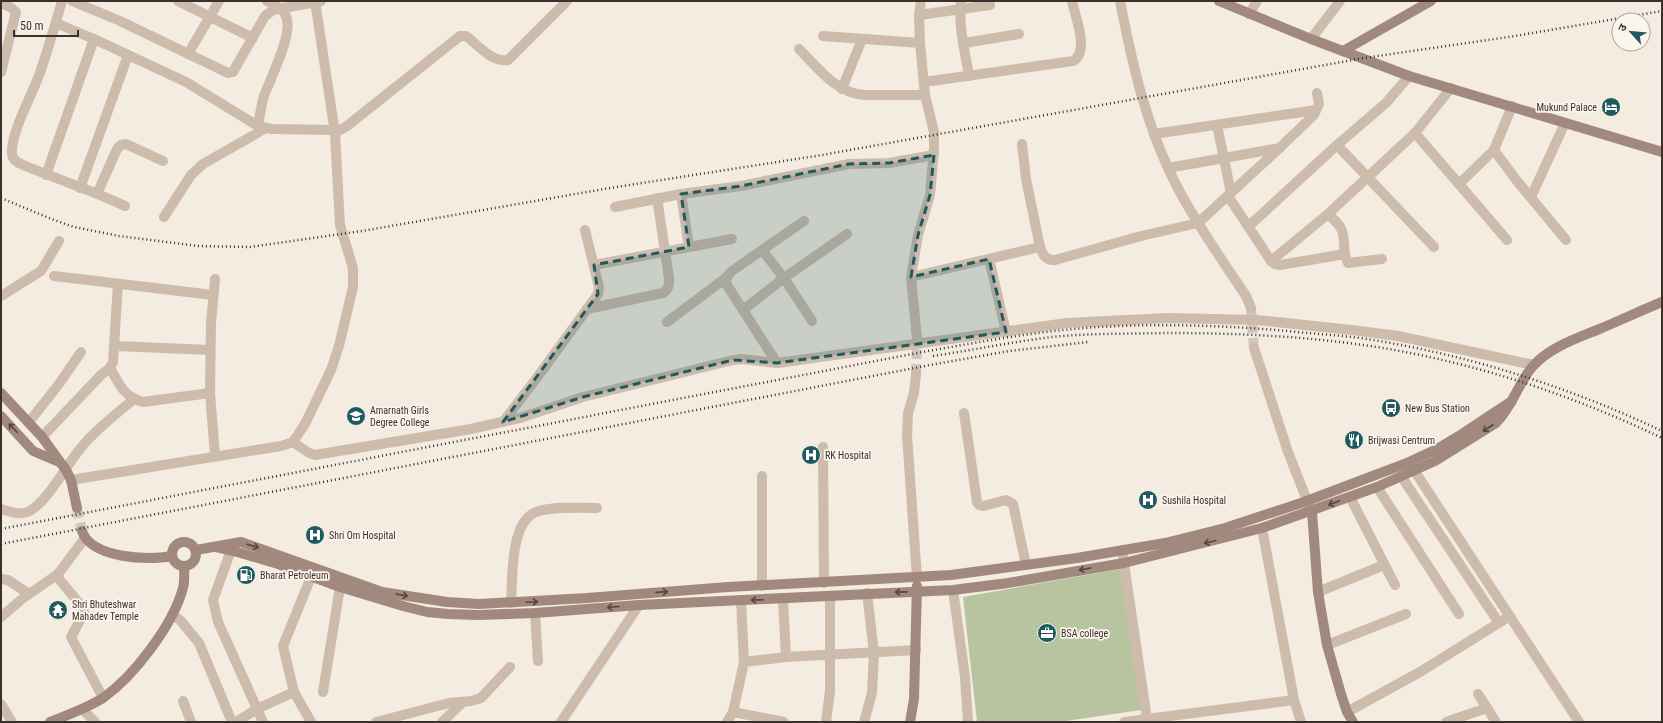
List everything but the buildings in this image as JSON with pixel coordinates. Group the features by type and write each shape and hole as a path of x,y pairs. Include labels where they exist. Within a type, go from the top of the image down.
{"main road":[{"path":"1219,1 1311,39 1409,76 1662,152"},
{"path":"1343,51 1431,1"},
{"path":"215,547 231,550 278,564 340,587 427,612 448,614 478,615 534,613 639,605 783,599 867,593 917,592 953,590 1008,583 1124,563 1262,528 1312,512 1378,487 1401,476 1411,466 1513,400 1525,377 1534,365 1550,352 1569,342 1662,302"},
{"path":"1,393 42,437 66,470 71,480 77,508"},
{"path":"1,416 33,451 59,462"},
{"path":"196,550 241,542 382,592 447,602 480,604 762,586 917,578 1026,565 1165,543 1225,528 1411,466"},
{"path":"1312,512 1318,592 1326,645 1347,712 1353,722"},
{"path":"84,534 102,550 121,556 160,558 172,556"},
{"path":"181,542 187,542 196,550 195,560 191,565 184,567 178,566 174,562 172,556 172,550 175,545 181,542"},
{"path":"50,722 82,709 103,698 140,662 155,643 172,615 183,587 184,567"},
{"path":"910,722 914,699 917,578"}],"street":[{"path":"62,1 39,76 14,139 12,157 15,161 46,175 125,206"},
{"path":"71,480 281,446 293,442 305,424 331,370 339,346 353,287 353,268 340,225 335,131 317,1 273,10 265,16 233,72 228,73 72,1"},
{"path":"178,1 253,38"},
{"path":"188,54 219,1"},
{"path":"262,127 264,97 279,60 287,29 286,17 280,8 267,1"},
{"path":"56,22 60,26 94,39 186,82 262,127 335,131 347,126 460,36 466,36 494,58 501,61 508,60 567,1"},
{"path":"917,339 912,277 918,235 930,195 934,155 934,132 925,95 920,43 919,15 921,1"},
{"path":"924,82 1073,61 1080,55 1082,44 1072,1"},
{"path":"1120,1 1128,47 1143,103 1168,168 1180,193 1246,296 1251,308"},
{"path":"1249,14 1257,1"},
{"path":"1311,39 1340,1"},
{"path":"1,3 10,7 16,12 1,72"},
{"path":"919,15 961,5 990,5"},
{"path":"961,5 964,43 969,76"},
{"path":"964,43 1019,34"},
{"path":"823,36 920,43"},
{"path":"46,175 94,39"},
{"path":"842,89 862,39"},
{"path":"799,49 837,86 855,94 925,95"},
{"path":"80,188 128,55"},
{"path":"1249,226 1337,145 1386,103 1409,76"},
{"path":"1271,261 1328,214 1415,133 1451,88"},
{"path":"1022,144 1026,179 1040,247 1043,256 1047,259 1055,260 1141,236 1198,223 1230,195 1314,115 1319,104 1317,94"},
{"path":"1459,184 1494,150 1512,106"},
{"path":"1154,134 1316,110"},
{"path":"1531,197 1565,123"},
{"path":"1217,125 1230,195 1271,261 1280,265 1345,254"},
{"path":"164,217 191,175 203,164 262,127"},
{"path":"1415,133 1507,240"},
{"path":"97,194 117,149 121,145 126,144 163,161"},
{"path":"1337,145 1434,247"},
{"path":"1168,168 1280,148"},
{"path":"1494,150 1566,240"},
{"path":"615,207 681,194 742,186 849,164 882,164 934,155"},
{"path":"681,194 689,247"},
{"path":"587,309 663,293 669,286 657,198"},
{"path":"1328,214 1340,226 1343,232 1345,254 1348,263 1382,259"},
{"path":"667,322 732,271 804,221"},
{"path":"503,422 598,294 599,287 585,230"},
{"path":"743,310 784,278 847,234"},
{"path":"594,265 732,239"},
{"path":"1,296 40,271 59,241"},
{"path":"912,277 1040,247"},
{"path":"762,250 784,278 812,321"},
{"path":"990,259 1006,332"},
{"path":"54,276 213,295"},
{"path":"726,277 725,282 727,287 777,363"},
{"path":"215,279 210,350 210,393 215,456"},
{"path":"42,437 101,375 110,368 113,362 118,284"},
{"path":"293,442 309,453 315,455 471,429 503,422 520,418 583,397 733,360 742,359 777,363 1067,323 1168,318 1270,321 1398,336 1534,365"},
{"path":"115,346 210,350"},
{"path":"1254,348 1288,452 1312,512"},
{"path":"29,422 81,352"},
{"path":"110,368 123,391 134,399 143,402 210,393"},
{"path":"916,374 914,393 908,413 907,435 917,578"},
{"path":"1,509 16,513 24,513 31,510 48,494 89,438 134,399"},
{"path":"964,413 977,502 979,505 983,506 1006,500 1013,504 1026,565"},
{"path":"823,446 824,583"},
{"path":"1411,466 1579,722"},
{"path":"762,476 762,586"},
{"path":"1401,476 1499,623"},
{"path":"1378,487 1459,614"},
{"path":"1350,497 1395,585"},
{"path":"511,603 516,544 520,528 525,519 539,511 597,508"},
{"path":"1262,528 1294,700 1301,722"},
{"path":"1,617 29,594 58,574 84,534"},
{"path":"231,550 213,600 214,609 263,722"},
{"path":"1122,550 1148,719"},
{"path":"1318,592 1384,565"},
{"path":"58,574 58,579 83,608 84,613 71,637 103,698"},
{"path":"311,577 283,646 294,692 311,722"},
{"path":"1,579 8,580 29,594"},
{"path":"323,692 340,587"},
{"path":"953,590 965,677 968,722"},
{"path":"864,722 872,693 874,653 867,593"},
{"path":"826,722 830,691 830,596"},
{"path":"783,599 786,657"},
{"path":"727,722 733,712 744,662 741,600"},
{"path":"561,722 639,605"},
{"path":"534,613 538,661"},
{"path":"1326,645 1406,614"},
{"path":"172,615 180,620 199,643 232,722"},
{"path":"1347,712 1420,672 1510,616"},
{"path":"744,662 829,654 916,650"},
{"path":"376,722 449,703 462,703 481,698 510,667"},
{"path":"236,722 294,692"},
{"path":"1478,694 1496,722"},
{"path":"1124,722 1294,700"},
{"path":"183,701 191,722"},
{"path":"442,722 462,703"},
{"path":"1,704 12,722"},
{"path":"1446,722 1487,708"},
{"path":"82,709 95,722"},
{"path":"733,712 781,722"}],"highlighted area":[{"path":"934,155 930,195 918,235 911,277 989,259 1006,332 777,363 733,360 583,397 503,422 598,294 594,265 689,247 681,194 741,186 849,164 889,163"}],"green space":[{"name":"BSA college","path":"1120,569 1141,710 1059,722 977,722 963,597"}],"tunnel":[{"path":"1251,308 1254,348"},
{"path":"916,374 917,339"},
{"path":"77,508 82,531"}],"railway":[{"path":"1,198 74,227 119,236 198,246 250,247 362,231 610,188 822,155 1364,58 1515,36 1662,11"},
{"path":"1,529 928,351 1026,335 1110,326 1186,325 1263,329 1357,338 1405,346 1443,354 1518,374 1591,400 1662,431"},
{"path":"933,356 1037,339 1095,334 1168,333 1294,337 1407,352 1482,370 1519,381 1592,407 1662,438"},
{"path":"1,544 930,365 1009,351 1088,342"}],"place":[{"name":"Mukund Palace","path":"1611,107"},
{"name":"New Bus Station","path":"1391,408"},
{"name":"Amarnath Girls Degree College","path":"356,416"},
{"name":"Brijwasi Centrum","path":"1354,440"},
{"name":"RK Hospital","path":"811,455"},
{"name":"Sushila Hospital","path":"1148,500"},
{"name":"Shri Om Hospital","path":"315,535"},
{"name":"Bharat Petroleum","path":"246,575"},
{"name":"Shri Bhuteshwar Mahadev Temple","path":"58,610"},
{"name":"BSA college","path":"1047,633"}]}
